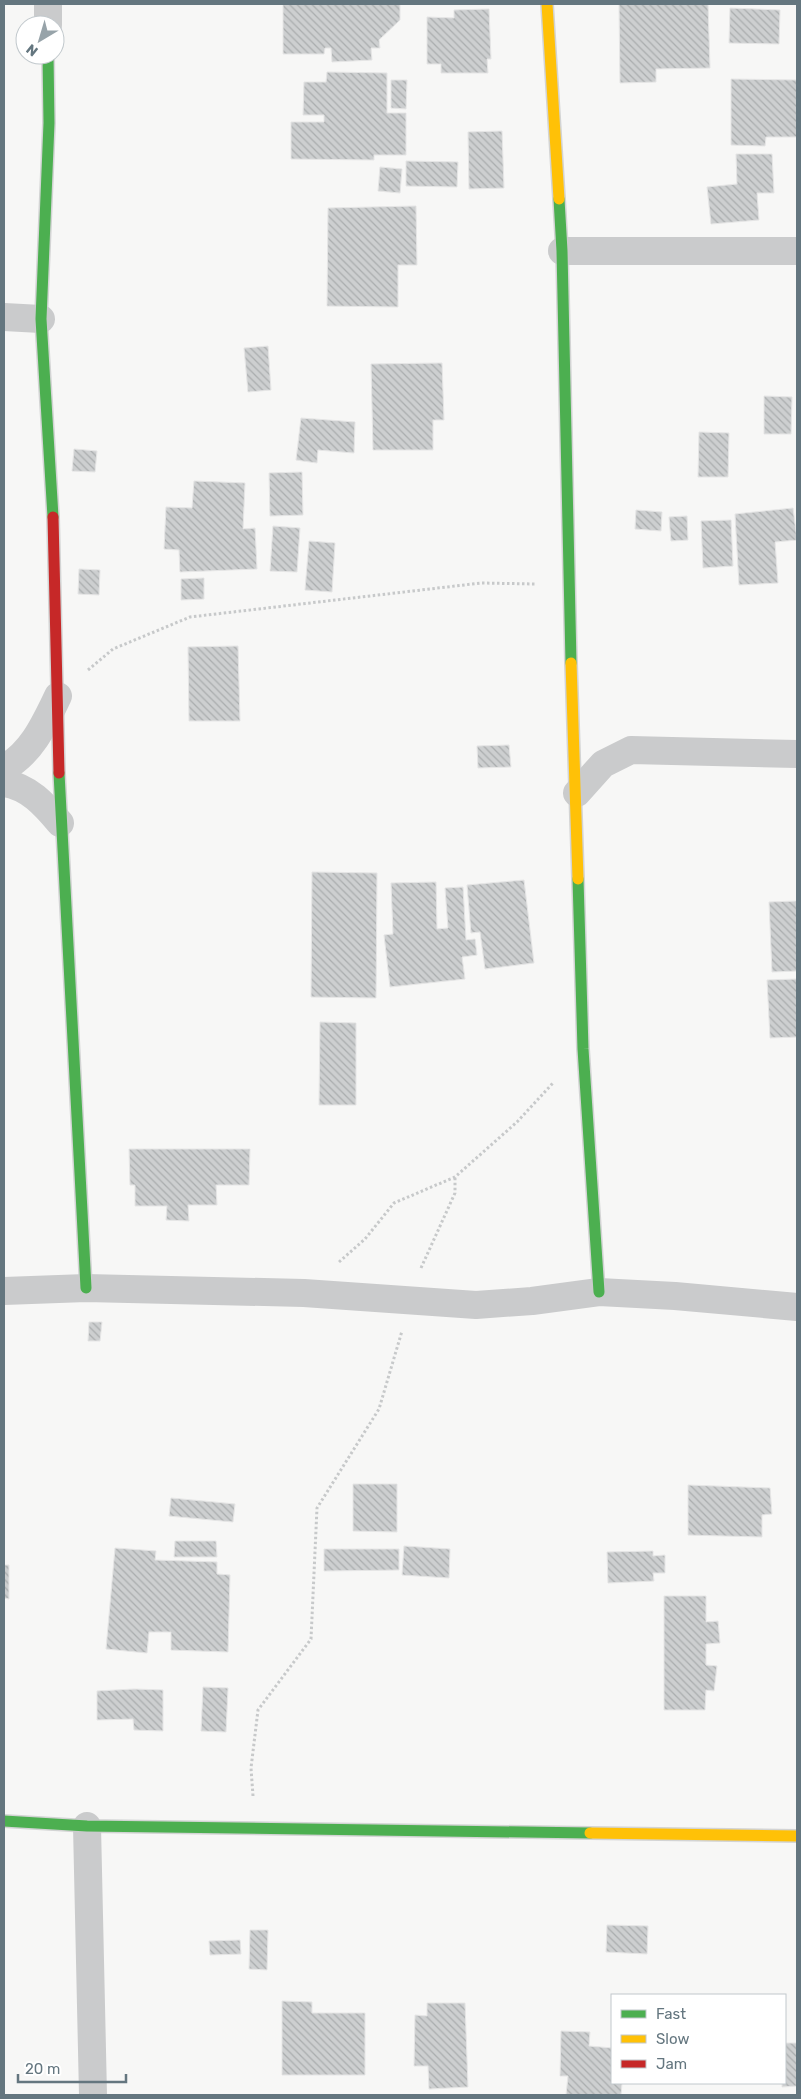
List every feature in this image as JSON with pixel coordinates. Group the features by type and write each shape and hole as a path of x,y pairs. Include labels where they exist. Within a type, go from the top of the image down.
{"street":[{"path":"546,4 562,252 569,585 583,1049 599,1292"},
{"path":"48,65 49,123 41,319 52,493 60,823 86,1288"},
{"path":"562,252 797,251"},
{"path":"4,317 41,319"},
{"path":"4,768 17,761 42,729 58,696"},
{"path":"576,793 603,764 631,750 797,754"},
{"path":"4,783 16,785 30,793 60,823"},
{"path":"4,1291 86,1288 304,1293 411,1302 476,1305 532,1301 599,1292 675,1296 797,1307"},
{"path":"4,1821 87,1826 797,1836"},
{"path":"87,1826 93,2095"}],"path":[{"path":"58,696 113,649 190,617 481,583 569,585"},
{"path":"304,1293 365,1239 394,1203 455,1176 518,1122 583,1049"},
{"path":"255,1829 251,1768 258,1710 311,1639 317,1508 380,1409 419,1271 455,1193 455,1176"}],"building":[{"path":"283,4 400,4 400,20 379,40 380,48 371,48 372,60 332,62 331,48 325,48 324,54 283,54"},
{"path":"619,4 708,4 710,68 656,69 656,82 620,83"},
{"path":"730,8 780,10 779,44 729,43"},
{"path":"489,9 491,59 487,59 488,73 441,73 441,64 427,64 427,17 454,18 454,10"},
{"path":"327,72 387,73 387,113 406,113 406,155 374,155 374,160 291,159 291,122 324,122 324,115 303,115 304,82 326,82"},
{"path":"731,79 797,80 797,137 766,137 765,146 731,145"},
{"path":"391,80 407,80 406,109 391,108"},
{"path":"502,131 504,188 469,189 468,132"},
{"path":"736,154 772,154 774,193 757,193 759,220 711,224 707,187 737,184"},
{"path":"406,161 458,162 457,187 406,186"},
{"path":"380,167 402,169 400,193 378,191"},
{"path":"416,206 417,265 398,265 398,307 327,306 328,208"},
{"path":"268,346 271,390 248,392 244,348"},
{"path":"442,363 444,420 433,420 433,450 373,450 371,364"},
{"path":"764,396 792,397 791,434 764,434"},
{"path":"301,418 355,422 354,453 318,450 317,463 296,460"},
{"path":"699,432 729,433 728,477 698,477"},
{"path":"74,449 97,451 95,472 72,471"},
{"path":"302,472 303,515 270,516 269,473"},
{"path":"194,481 245,483 243,529 255,528 257,569 180,572 179,550 164,549 166,507 192,508"},
{"path":"793,508 797,540 775,542 778,583 739,585 735,514"},
{"path":"636,510 662,512 661,531 635,529"},
{"path":"687,516 688,540 671,541 669,517"},
{"path":"731,520 733,566 703,568 701,521"},
{"path":"273,526 300,528 297,572 270,571"},
{"path":"309,541 335,543 332,592 305,590"},
{"path":"79,569 100,570 99,595 78,594"},
{"path":"204,578 204,599 181,600 181,579"},
{"path":"238,646 240,721 189,721 188,647"},
{"path":"509,745 511,767 478,768 477,746"},
{"path":"312,872 377,873 376,998 311,997"},
{"path":"524,880 534,963 485,969 480,932 471,933 467,885"},
{"path":"436,882 437,929 448,928 445,888 463,887 466,940 475,939 477,955 462,957 465,979 390,987 384,935 393,934 391,883"},
{"path":"797,901 797,971 772,972 769,902"},
{"path":"797,979 797,1037 770,1038 767,980"},
{"path":"320,1022 356,1023 356,1105 319,1105"},
{"path":"129,1149 250,1149 249,1185 216,1185 217,1205 188,1205 189,1221 166,1220 167,1206 135,1206 135,1185 130,1185"},
{"path":"89,1322 102,1322 100,1341 88,1341"},
{"path":"353,1484 397,1484 397,1532 353,1531"},
{"path":"688,1485 770,1488 772,1514 762,1515 762,1537 688,1535"},
{"path":"171,1498 235,1504 233,1522 169,1516"},
{"path":"175,1541 216,1541 217,1557 174,1557"},
{"path":"404,1546 450,1549 449,1578 402,1575"},
{"path":"115,1548 156,1551 155,1560 217,1562 217,1574 230,1575 228,1652 171,1650 171,1632 149,1632 147,1653 106,1649"},
{"path":"324,1549 399,1549 399,1570 324,1571"},
{"path":"653,1551 653,1556 665,1555 665,1573 653,1573 654,1581 608,1583 607,1552"},
{"path":"4,1565 9,1565 9,1599 4,1598"},
{"path":"664,1596 706,1596 706,1622 718,1621 720,1643 706,1644 706,1665 717,1666 714,1691 706,1690 705,1710 664,1710"},
{"path":"203,1687 228,1688 226,1732 201,1731"},
{"path":"163,1690 163,1731 134,1730 133,1719 97,1720 97,1691"},
{"path":"607,1925 648,1926 647,1954 606,1952"},
{"path":"250,1930 268,1930 267,1970 249,1969"},
{"path":"240,1940 241,1954 210,1955 209,1941"},
{"path":"282,2001 312,2002 312,2013 365,2013 365,2075 282,2075"},
{"path":"427,2003 465,2003 468,2087 429,2089 428,2066 414,2066 415,2015 427,2016"},
{"path":"561,2031 590,2032 589,2046 611,2048 611,2084 622,2084 621,2095 566,2095 568,2076 560,2076"},
{"path":"786,2043 797,2043 797,2086 782,2087 782,2084 786,2084"}],"traffic: fast":[{"path":"48,65 49,123 41,319 53,517"},
{"path":"559,199 562,251 571,663"},
{"path":"59,773 86,1288"},
{"path":"578,879 583,1049 599,1292"},
{"path":"4,1821 87,1826 590,1833"}],"traffic: slow":[{"path":"547,4 559,199"},
{"path":"571,663 578,879"},
{"path":"590,1833 797,1836"}],"traffic: jam":[{"path":"53,517 59,773"}]}
